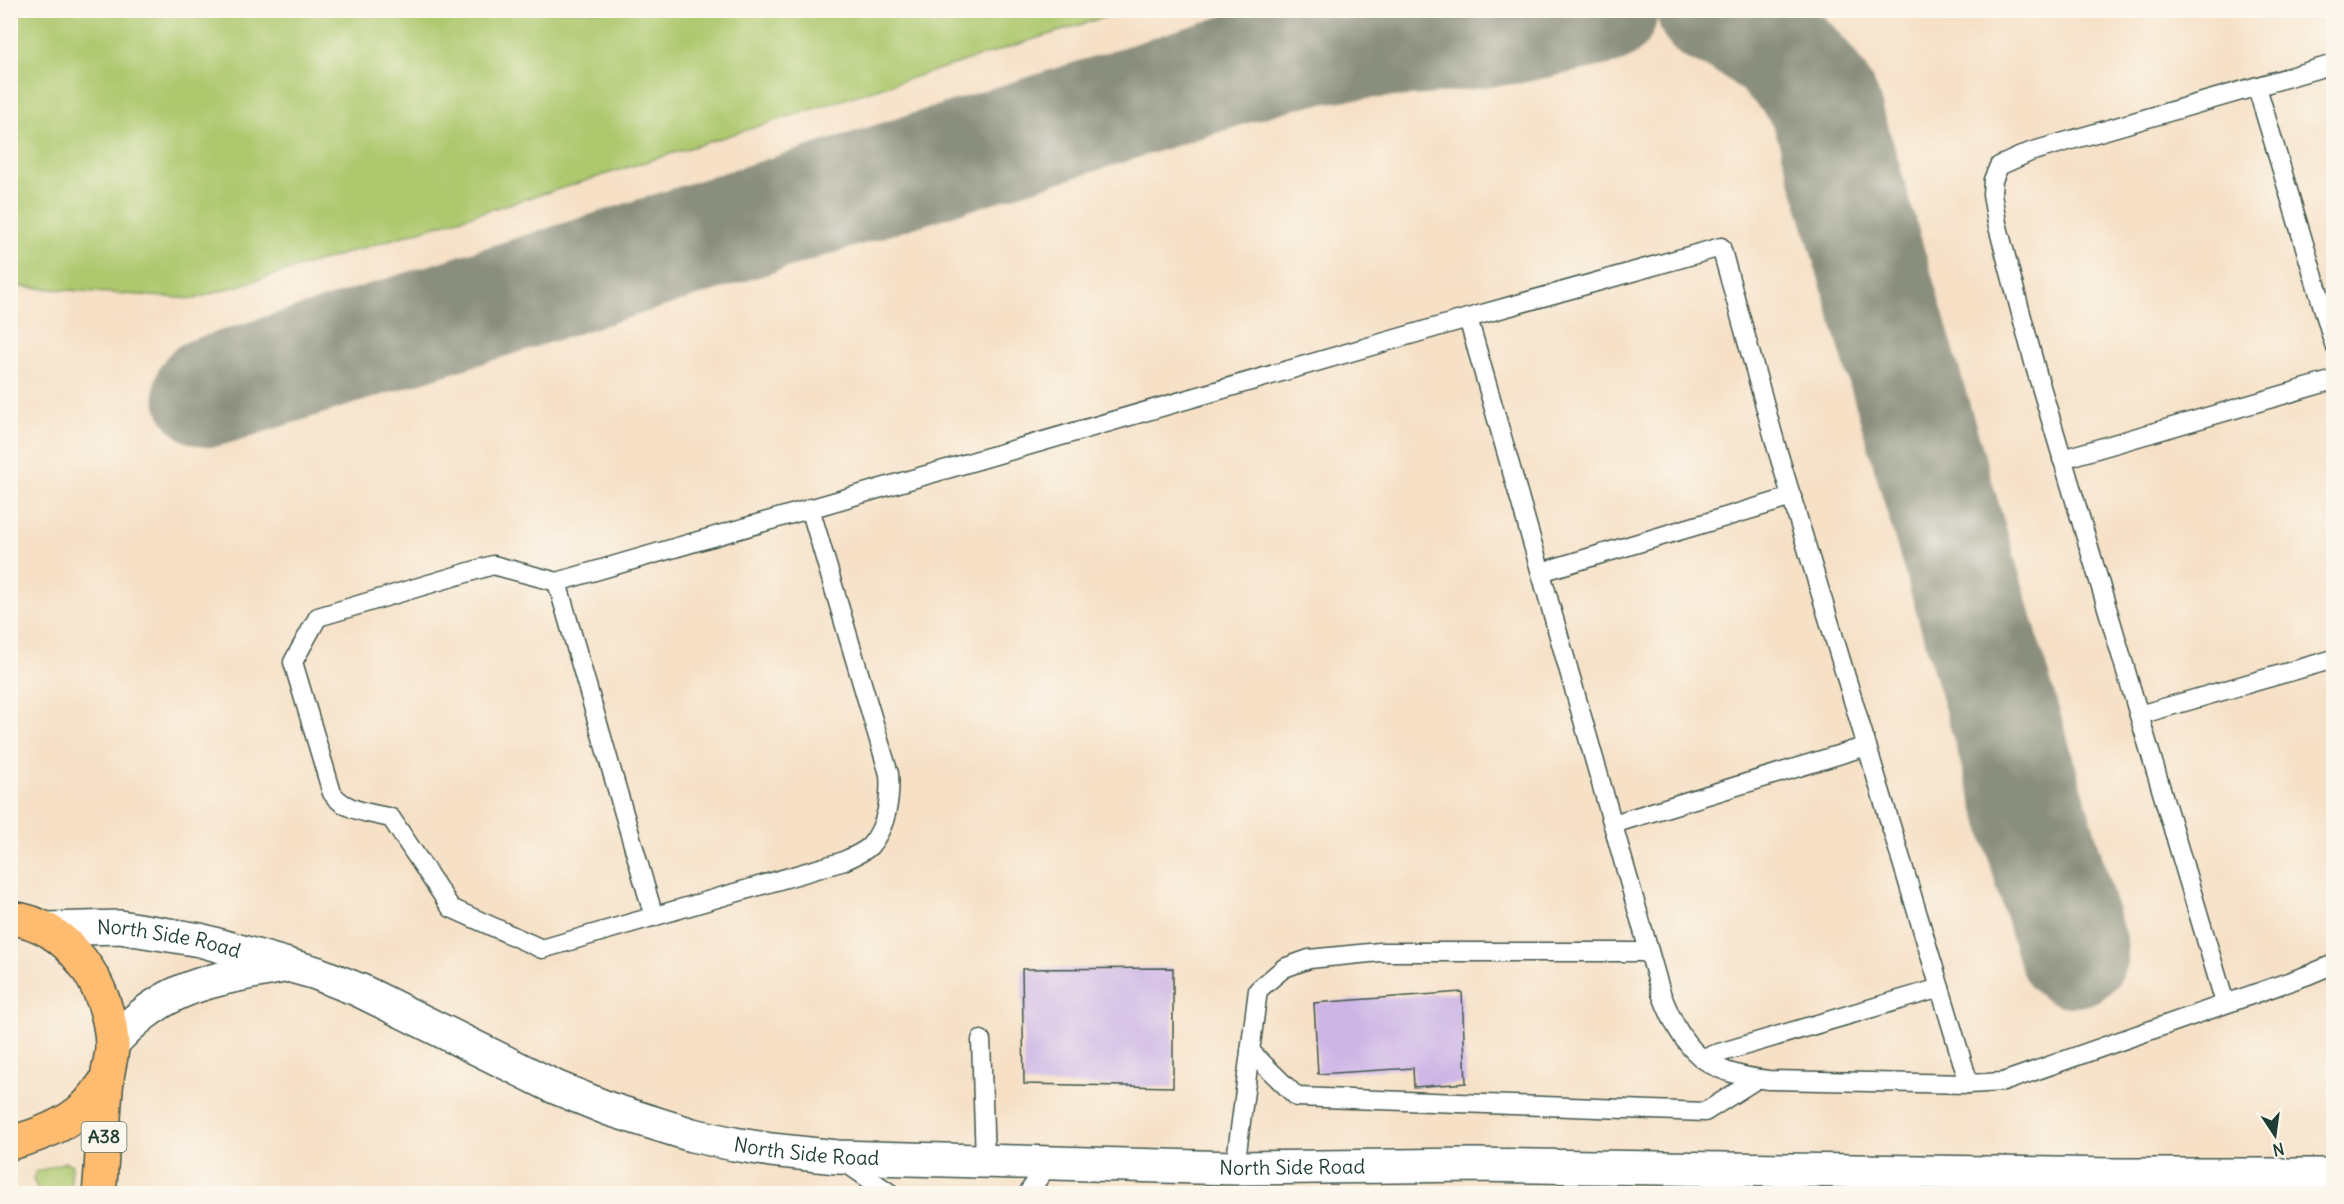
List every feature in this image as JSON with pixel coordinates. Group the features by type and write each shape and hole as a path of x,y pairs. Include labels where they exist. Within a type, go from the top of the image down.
{"highway":[{"path":"10,918 47,928 76,951 104,1002 112,1044 107,1080 86,1107 58,1126 36,1136 10,1143"},
{"name":"A38","path":"99,1194 107,1080"}],"street":[{"name":"North Side Road","path":"47,928 120,927 200,940 288,965 359,990 555,1087 609,1109 681,1132 771,1150 837,1157 1051,1161 1235,1168 1472,1165 2116,1175 2333,1174"},
{"name":"North Side Road","path":"112,1044 142,1013 183,989 288,965"}],"lane":[{"path":"2225,1003 2036,370 1997,223 1992,194 1993,180 2000,166 2031,152 2334,64"},
{"path":"2258,87 2334,344"},
{"path":"810,507 889,774 891,793 884,823 869,847 841,862 542,949 451,908 391,818 344,806 337,801 326,777 293,662 318,617 493,565 557,582 810,507 1721,247 1792,497 1969,1084"},
{"path":"1468,318 1649,952 1672,1021 1685,1043 1702,1058 1725,1072 1757,1079 1969,1084 2003,1082 2334,964"},
{"path":"2062,459 2334,380"},
{"path":"1541,572 1792,497"},
{"path":"557,582 654,917"},
{"path":"2139,715 2334,659"},
{"path":"1613,824 1867,746"},
{"path":"1235,1168 1258,990 1284,968 1309,959 1380,952 1649,952"},
{"path":"1702,1058 1940,988"},
{"path":"981,1040 985,1161"},
{"path":"1251,1052 1297,1097 1705,1112 1757,1079"},
{"path":"837,1157 891,1194"},
{"path":"1031,1194 1030,1190 1051,1161"},
{"path":"2317,1194 2333,1174"},
{"path":"2116,1175 2154,1194"}],"green space":[{"path":"10,11 1116,11 1111,15 572,185 194,299 11,286"},
{"path":"65,1162 72,1165 70,1193 39,1193 33,1179 36,1172"}],"building":[{"path":"1173,968 1173,1087 1024,1084 1022,969"},
{"path":"1462,992 1466,1083 1414,1087 1413,1068 1318,1074 1314,1003"}],"taxiway":[{"path":"209,392 1256,63 1297,52 1346,45 1423,40 1512,29 1603,10"},
{"path":"1712,10 1747,27 1778,49 1805,77 1826,109 2073,952"}]}
